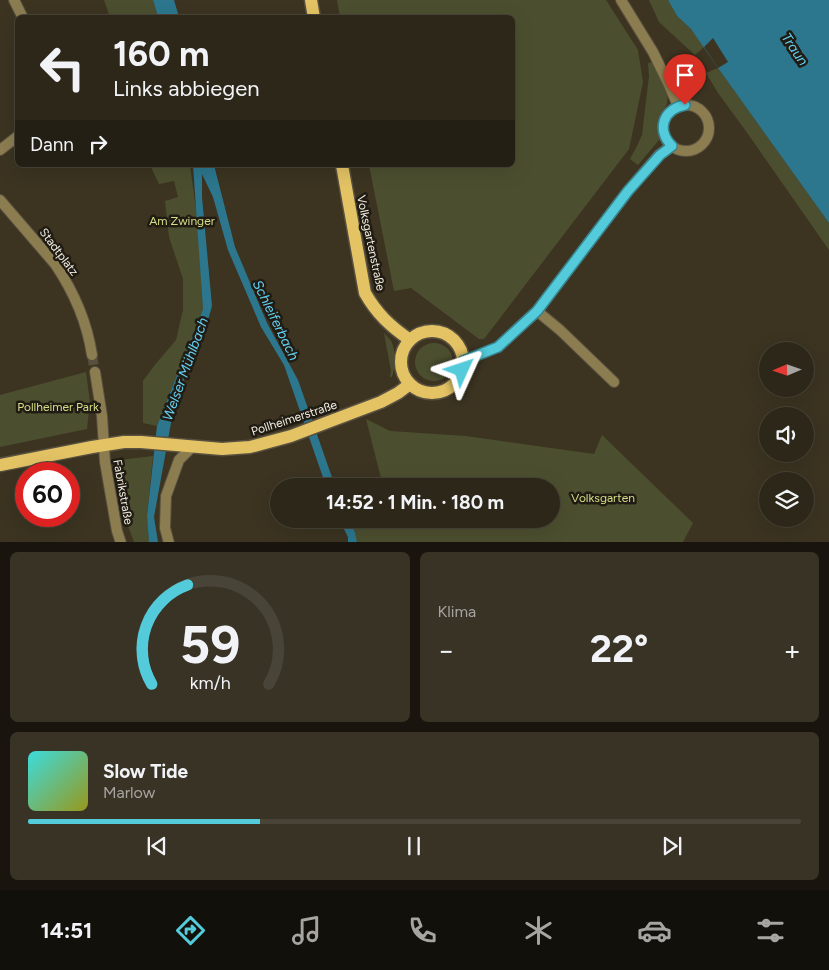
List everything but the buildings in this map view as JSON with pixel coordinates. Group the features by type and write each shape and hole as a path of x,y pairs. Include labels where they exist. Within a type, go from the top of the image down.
{"main road":[{"path":"311,0 314,15"},
{"name":"Volksgartenstraße","path":"342,167 365,293 379,315 410,340"},
{"path":"428,331 448,335 456,342 461,351 463,361 462,370 458,378 452,385 436,393 418,390 404,376 401,367 401,357 404,348 410,340 418,334 428,331"},
{"name":"Pollheimerstraße","path":"0,465 124,442 150,442 222,449 250,447 300,433 381,402 410,384"}],"street":[{"path":"14,0 21,15"},
{"path":"621,0 654,52 678,106"},
{"path":"678,106 693,106 700,110 708,123 706,138 694,148 679,150 667,141 664,135 664,121 667,115 678,106"},
{"path":"0,150 15,138"},
{"path":"463,361 498,347 537,311 628,191 660,155 672,146"},
{"name":"Stadtplatz","path":"0,200 63,275 76,299 89,337 92,355"},
{"path":"537,311 560,330 614,382"},
{"path":"95,372 102,416 104,445"},
{"name":"Fabrikstraße","path":"104,445 117,531 121,542"},
{"path":"169,542 165,528 166,496 180,460 192,447"}],"green space":[{"path":"104,0 153,0 157,15 109,15"},
{"path":"337,0 606,0 638,50 643,82 629,149 484,339 479,339 411,288 394,291 369,167 515,167 515,15 340,15"},
{"path":"649,0 668,0 677,16 691,29 704,47 695,55 659,22"},
{"path":"654,62 668,92 667,104 658,121 659,140 638,165 630,159 642,135 649,76 648,63"},
{"path":"718,68 829,223 829,250 718,93 706,73"},
{"name":"Am Zwinger","path":"151,167 190,167 198,224 203,309 157,426 143,423 143,381 176,340 183,310 183,279 169,237 165,201 178,197 174,181 159,184"},
{"path":"384,333 389,338 394,351 392,377 390,377 391,371"},
{"path":"434,343 448,348 453,362 448,376 434,381 420,376 415,362 420,348"},
{"name":"Pollheimer Park","path":"86,372 90,402 87,429 0,447 0,395"},
{"name":"Volksgarten","path":"366,419 390,431 466,436 594,454 602,435 693,523 683,542 357,542 353,528 560,528 560,478 381,478"},
{"path":"153,456 147,516 149,542 134,542 121,507 120,460"}],"water":[{"path":"153,0 174,0 178,15 157,15"},
{"name":"Traun","path":"668,0 829,0 829,223 691,29 677,16"},
{"name":"Welser Mühlbach","path":"193,167 215,167 235,247 267,323 298,380 332,478 323,478 284,365 261,327 228,250 213,197 202,174 202,197 212,306 205,330 182,384 171,423 154,517 158,542 149,542 147,516 157,426 203,309"},
{"path":"344,528 353,528 357,542 348,542 348,537"}],"pier":[{"path":"713,38 728,62 718,68 704,47"}],"tunnel":[{"path":"92,355 95,372"}],"route":[{"path":"462,370 463,361 498,347 537,311 628,191 660,155 672,146 664,135 664,121 672,110 678,106 685,105"}],"water label":[{"name":"Schleiferbach","path":"276,320"}]}
